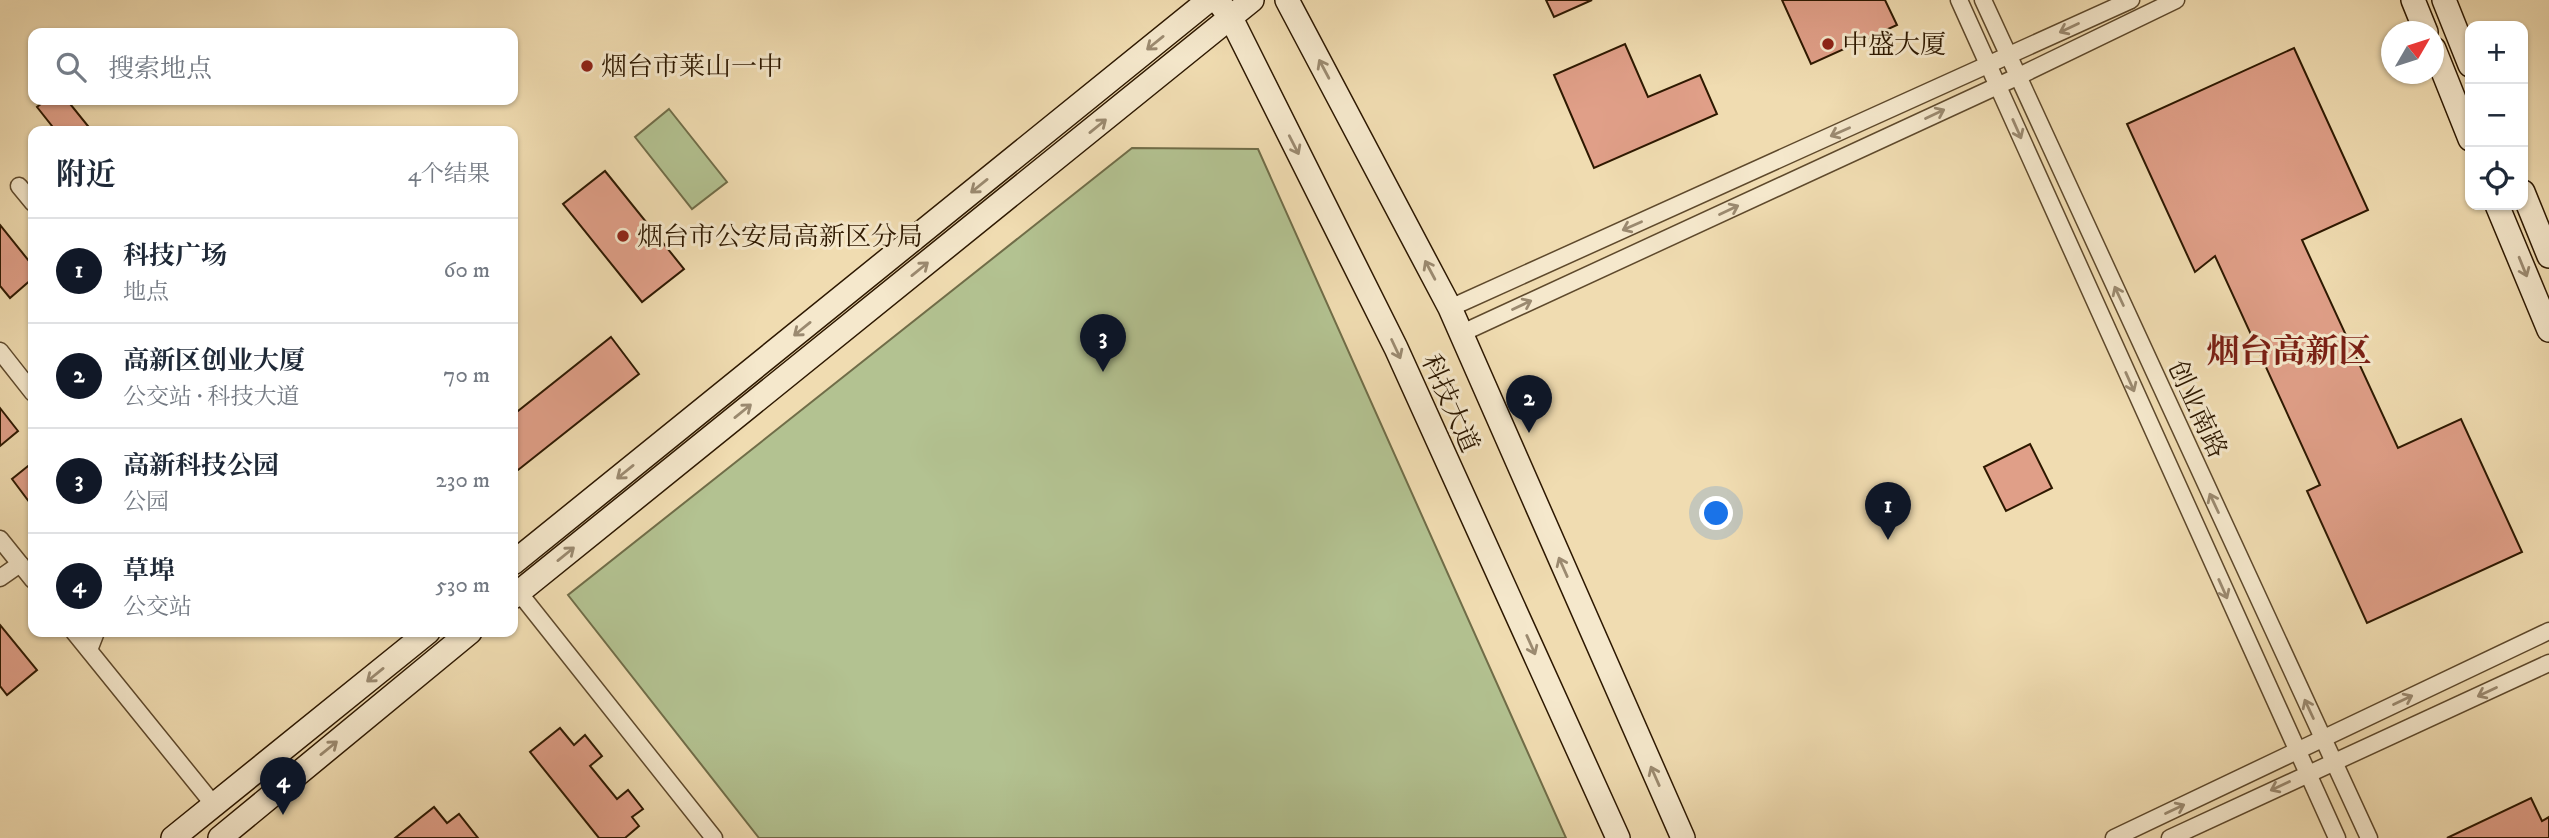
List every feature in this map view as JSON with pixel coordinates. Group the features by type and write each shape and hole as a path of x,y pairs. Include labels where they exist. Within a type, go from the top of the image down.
{"street":[{"path":"518,559 1209,0"},
{"name":"科技大道","path":"1217,0 1231,18 1395,348 1618,838"},
{"path":"518,589 1252,0"},
{"name":"科技大道","path":"1287,0 1450,308 1683,838"},
{"name":"创业南路","path":"1959,0 2337,838"},
{"name":"创业南路","path":"1983,0 2369,838"},
{"path":"1450,308 2131,0"},
{"path":"1460,334 2019,76 2176,0"},
{"path":"2413,0 2422,21"},
{"path":"2444,0 2465,52"},
{"path":"2444,75 2465,127"},
{"path":"19,186 28,196"},
{"path":"2528,204 2549,256"},
{"path":"2499,210 2549,330"},
{"path":"0,351 28,387"},
{"path":"0,539 28,574"},
{"path":"0,578 20,564"},
{"path":"518,595 714,838"},
{"path":"2113,838 2549,631"},
{"path":"79,637 214,805"},
{"path":"89,650 94,637"},
{"path":"173,838 422,637"},
{"path":"220,838 464,637"},
{"path":"2170,838 2549,663"}],"green space":[{"path":"669,109 727,182 692,209 635,137"},
{"path":"1132,148 1258,149 1566,838 759,838 568,595"}],"building":[{"path":"1546,0 1592,0 1554,17"},
{"name":"中盛大厦","path":"1782,0 1885,0 1897,25 1811,64"},
{"path":"1625,44 1648,97 1700,75 1717,114 1594,168 1554,75"},
{"path":"2294,48 2368,210 2302,240 2398,448 2461,419 2522,552 2367,623 2307,491 2320,485 2215,256 2195,272 2127,124"},
{"path":"71,105 88,126 52,126 37,107"},
{"name":"烟台市公安局高新区分局","path":"605,171 684,269 642,302 563,204"},
{"path":"0,225 28,260 28,282 10,298 0,286"},
{"path":"611,337 639,374 518,470 518,411"},
{"path":"0,408 18,431 0,446"},
{"path":"2030,444 2052,488 2006,511 1984,467"},
{"path":"28,466 28,500 12,479"},
{"path":"0,625 37,670 7,695 0,686"},
{"path":"560,728 574,745 585,735 602,756 590,766 617,799 628,790 643,809 632,817 639,826 625,838 599,838 530,752"},
{"path":"2531,798 2542,821 2549,817 2549,838 2447,838"},
{"path":"434,807 447,823 459,814 478,838 395,838"}],"place":[{"name":"中盛大厦","path":"1828,44"},
{"name":"烟台市莱山一中","path":"587,66"},
{"name":"烟台市公安局高新区分局","path":"623,236"},
{"name":"高新科技公园","path":"1103,372"},
{"name":"高新区创业大厦","path":"1529,433"},
{"name":"科技广场","path":"1888,540"},
{"name":"草埠","path":"283,815"}],"district":[{"name":"烟台高新区","path":"2289,350"}]}
